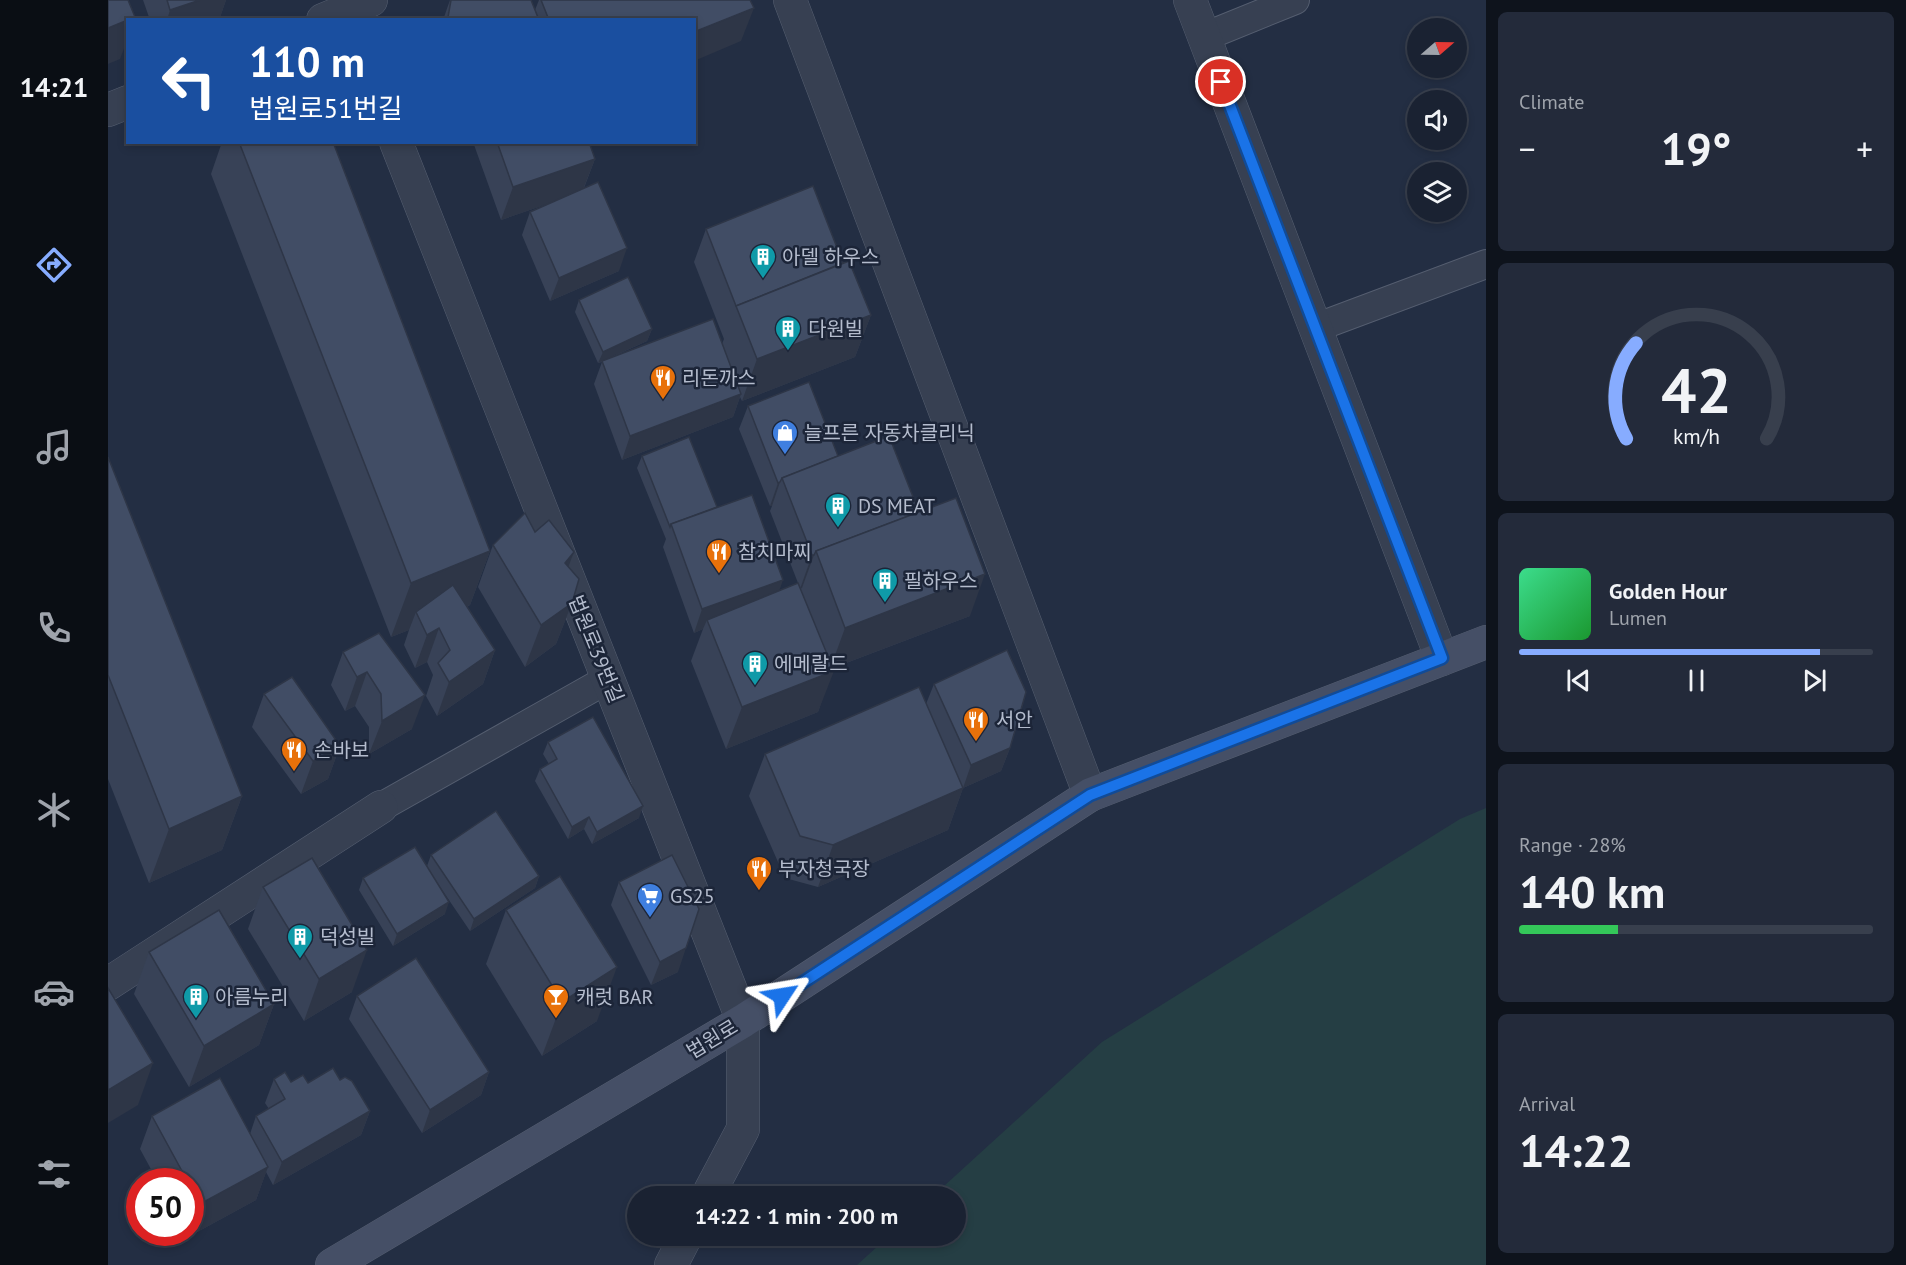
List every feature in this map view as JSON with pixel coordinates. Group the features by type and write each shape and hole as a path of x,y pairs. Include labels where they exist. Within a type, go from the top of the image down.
{"main road":[{"name":"법원로","path":"332,1265 743,1021 1090,795 1486,642"}],"street":[{"path":"790,0 1090,795"},
{"path":"1190,0 1442,658"},
{"path":"108,110 126,103"},
{"name":"법원로39번길","path":"397,144 743,1021"},
{"path":"108,984 381,807"},
{"path":"713,1186 743,1130 743,1021"},
{"path":"671,1265 681,1246"}],"lane":[{"path":"1204,37 1296,0"},
{"path":"1315,328 1486,264"},
{"path":"381,807 608,679"}],"green space":[{"path":"1486,808 1486,1265 857,1265 878,1246 966,1246 966,1186 944,1186 1102,1042 1460,819"}],"building":[{"path":"108,0 128,0 135,17 126,18 126,21 108,28"},
{"path":"167,0 200,0 170,10"},
{"path":"451,0 531,0 538,18 448,18"},
{"path":"541,0 750,0 754,8 696,31 696,18 548,18"},
{"path":"240,144 334,144 490,551 411,583"},
{"path":"498,144 590,144 595,159 513,187"},
{"path":"598,182 627,248 559,278 530,212"},
{"path":"813,186 843,263 736,306 706,229"},
{"path":"849,261 871,315 757,359 736,306"},
{"path":"628,277 652,329 603,352 579,300"},
{"name":"리돈까스","path":"713,319 741,394 630,436 602,361"},
{"path":"809,382 838,456 782,478 778,483 748,406"},
{"path":"889,436 919,512 816,551 812,555 782,478"},
{"path":"689,437 717,507 671,524 670,527 642,456"},
{"path":"108,457 242,796 169,829 108,675"},
{"name":"참치마찌","path":"752,495 783,580 702,609 671,524"},
{"path":"956,498 985,574 845,628 816,551"},
{"path":"525,513 535,532 549,520 574,552 565,563 579,579 572,603 541,625 493,545"},
{"path":"798,583 834,671 742,707 707,620"},
{"path":"453,585 495,650 449,682 438,663 450,650 439,628 427,635 416,612"},
{"path":"379,633 425,695 382,721 381,694 367,672 357,677 343,652"},
{"name":"서안","path":"1007,650 1026,692 1010,748 971,765 934,684"},
{"path":"292,677 340,746 313,761 264,694"},
{"path":"919,687 963,788 833,845 800,836 765,754"},
{"path":"593,717 643,806 597,832 589,817 572,827 540,769 557,759 548,742"},
{"path":"496,811 539,876 474,919 431,855"},
{"path":"415,847 449,902 397,934 363,878"},
{"path":"672,855 699,909 686,948 660,962 619,882"},
{"path":"312,858 367,950 319,979 263,887"},
{"path":"560,876 617,967 562,1002 506,910"},
{"path":"219,910 274,1004 204,1046 149,952"},
{"path":"416,958 489,1072 430,1110 357,996"},
{"path":"108,988 153,1063 108,1090"},
{"path":"333,1068 340,1080 345,1077 352,1081 370,1111 282,1162 256,1116 285,1099 274,1079 285,1072 291,1082 303,1075 308,1083"},
{"path":"220,1078 268,1167 204,1202 204,1168 180,1168 152,1116"}],"place":[{"name":"아델 하우스","path":"763,280"},
{"name":"다원빌","path":"788,352"},
{"name":"리돈까스","path":"663,401"},
{"name":"늘프른 자동차클리닉","path":"785,456"},
{"name":"DS MEAT","path":"838,529"},
{"name":"참치마찌","path":"719,575"},
{"name":"필하우스","path":"885,604"},
{"name":"에메랄드","path":"755,687"},
{"name":"서안","path":"976,743"},
{"name":"손바보","path":"294,773"},
{"name":"부자청국장","path":"759,892"},
{"name":"GS25","path":"650,919"},
{"name":"덕성빌","path":"300,960"},
{"name":"아름누리","path":"196,1020"},
{"name":"캐럿 BAR","path":"556,1020"}],"route":[{"path":"782,996 1090,795 1442,658 1221,82"}]}
